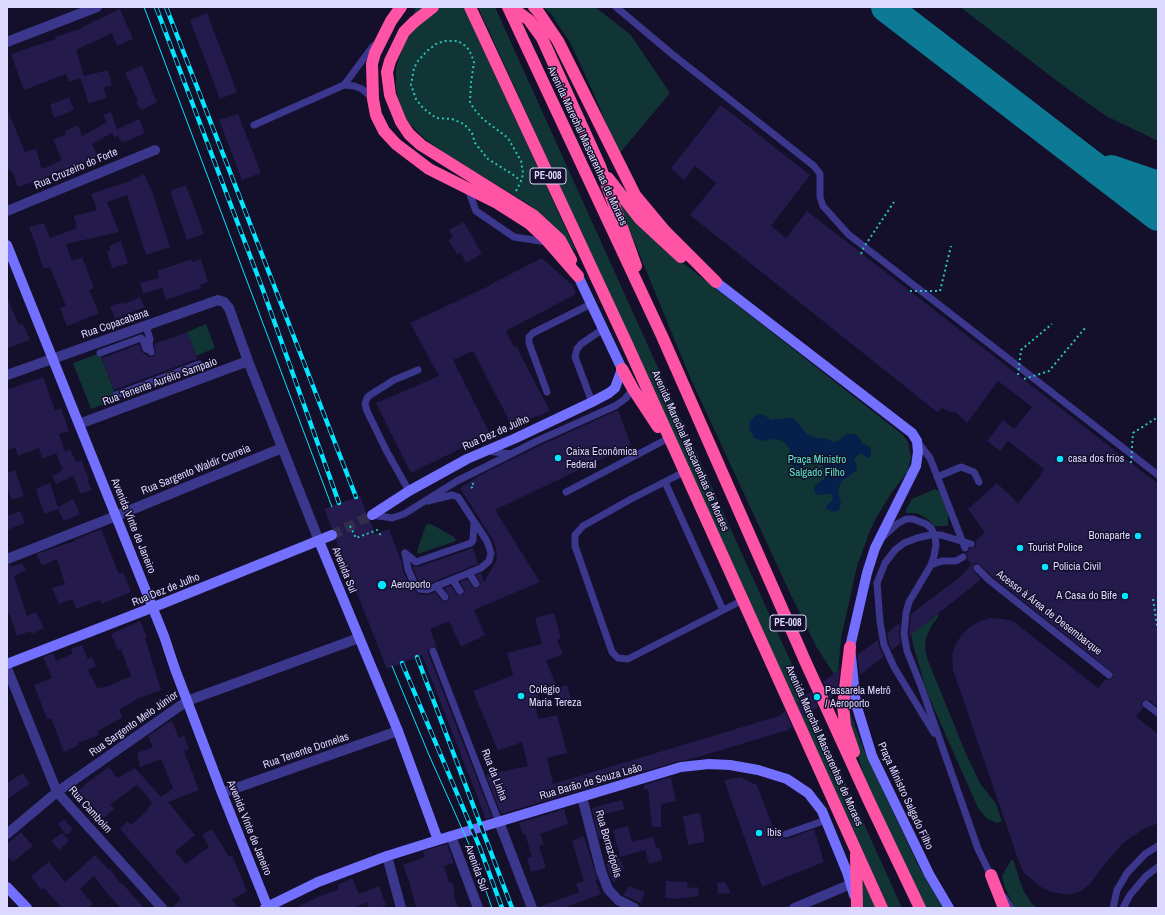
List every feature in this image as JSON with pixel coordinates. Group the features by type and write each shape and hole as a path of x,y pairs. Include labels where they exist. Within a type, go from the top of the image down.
{"highway":[{"path":"401,7 391,21 375,54 372,64 373,99 376,115 384,131 396,144 429,169 497,203 530,224 578,276"},
{"path":"433,7 404,32 390,61 387,72 390,95 401,122 409,134 421,145 533,215 560,240 570,257 578,276"},
{"name":"Avenida Marechal Mascarenhas de Moraes","path":"470,7 676,453 882,908"},
{"name":"Avenida Marechal Mascarenhas de Moraes","path":"508,7 662,336 798,646 920,908"},
{"path":"511,7 529,20 542,38 601,168 662,336"},
{"path":"534,7 558,42 635,195 665,231 716,282"},
{"path":"601,168 640,219 666,245 716,282"},
{"path":"622,369 633,389 676,453"},
{"path":"850,647 843,705 845,726 869,801"},
{"path":"856,850 857,908"},
{"path":"991,875 1004,908"}],"street":[{"path":"7,42 97,7"},
{"name":"Rua Cruzeiro do Forte","path":"7,211 155,150"},
{"name":"Avenida Vinte de Janeiro","path":"7,245 164,636 187,701 266,907"},
{"path":"578,276 622,369"},
{"path":"716,282 912,433 916,441"},
{"name":"Rua Copacabana","path":"7,375 218,300 224,302 229,308"},
{"name":"Avenida Sul","path":"229,308 248,361 319,541 398,731 438,840"},
{"name":"Rua Tenente Aurélio Sampaio","path":"79,424 248,361"},
{"name":"Rua Dez de Julho","path":"372,514 409,491 467,459 516,438 609,393 615,388 622,369"},
{"name":"Praça Ministro Salgado Filho","path":"916,441 918,452 916,466 875,548 867,573 850,647 856,704 872,756 929,874 949,908"},
{"name":"Rua Sargento Waldir Correia","path":"7,559 282,448"},
{"name":"Rua Dez de Julho","path":"7,664 153,608 332,535"},
{"name":"Rua Sargento Melo Júnior","path":"7,834 58,792 187,701 359,638"},
{"name":"Rua Camboim","path":"7,668 58,792 162,908"},
{"name":"Rua Tenente Dornelas","path":"222,793 398,731"},
{"name":"Rua Barão de Souza Leão","path":"266,907 318,882 387,856 582,796 681,768 709,764 730,765 758,770 787,779 808,793 822,811 826,820 851,884 857,908"},
{"name":"Rua Borrazópolis","path":"582,796 600,871 608,889 618,900 634,908"},
{"name":"Rua da Linha","path":"499,822 532,908"},
{"name":"Avenida Sul","path":"451,836 478,908"},
{"path":"387,856 401,908"},
{"path":"794,908 851,884"},
{"path":"7,887 27,908"}],"lane":[{"path":"616,7 672,54 814,166 820,174 820,197 823,206 863,250 920,291 1027,378 1158,475"},
{"path":"344,85 391,21"},
{"path":"254,125 344,85 362,89 373,99"},
{"path":"468,188 476,211 514,238 548,242"},
{"path":"547,392 529,343 529,337 533,333 591,304"},
{"path":"100,354 140,338 146,349 151,352 150,339 146,326"},
{"path":"592,402 575,357 577,349 581,344 603,329"},
{"path":"116,395 199,364"},
{"path":"409,491 386,450 365,404 370,395 394,380 418,370"},
{"path":"372,514 392,518 404,514 457,481 511,454 615,406 633,389"},
{"path":"566,492 667,439"},
{"path":"916,441 930,458 937,477 961,467 974,472 979,482"},
{"path":"485,451 511,454"},
{"path":"684,472 631,498 583,526 575,535 575,546 612,652 618,658 628,659 743,600"},
{"name":"Praça Ministro Salgado Filho","path":"937,477 968,546 941,535 930,535 917,538 895,550 885,562 877,583 880,622 884,645 894,667 941,744"},
{"path":"665,482 723,610"},
{"path":"424,502 452,496 458,497 487,541 490,556 487,564 481,568 427,590 420,589 414,583 408,569 405,553 416,562 471,543 473,540 474,522"},
{"name":"Praça Ministro Salgado Filho","path":"875,548 887,532 906,519 920,520 931,528 935,536 936,545 930,565 909,602 906,613 904,634 907,651 921,686 978,849 991,875 1011,908"},
{"path":"930,565 942,560 956,560 963,557"},
{"name":"Acesso à Área de Desembarque","path":"977,568 989,580 1109,675"},
{"path":"469,573 476,584"},
{"path":"453,580 460,591"},
{"path":"436,586 445,597"},
{"name":"Rua da Linha","path":"433,651 499,822"},
{"path":"1146,704 1158,713"},
{"path":"786,834 826,820"},
{"path":"1113,908 1117,890 1127,873 1145,854 1158,846"},
{"path":"1122,908 1130,895 1146,876 1158,867"}],"path":[{"path":"514,196 521,181 524,173 523,165 506,136 483,119 470,102 474,62 472,54 467,47 458,41 444,41 436,44 426,51 418,60 414,68 411,85 416,99 423,108 436,118 452,119 464,124 472,133 480,150 488,159 521,181"},
{"path":"863,250 894,202"},
{"path":"910,291 940,291 951,246"},
{"path":"1018,371 1021,350 1052,324"},
{"path":"1027,378 1049,371 1085,328"},
{"path":"1131,463 1133,433 1158,417"},
{"path":"350,526 356,538 377,530 382,537"},
{"path":"1153,599 1158,631"}],"green space":[{"path":"416,7 464,7 577,253 530,205 449,156 425,139 407,121 400,106 396,88 396,68"},
{"path":"478,7 495,7 902,908 889,908"},
{"path":"542,7 595,7 630,34 670,93 619,154 571,44 551,14"},
{"path":"960,7 1158,7 1158,141 1106,116 1065,87"},
{"name":"Praça Ministro Salgado Filho","path":"616,197 678,259 903,435 908,442 911,457 908,471 892,492 876,518 857,566 841,638 838,674 834,674 817,648 790,593 689,375"},
{"path":"206,324 215,348 196,356 187,332"},
{"path":"100,353 117,399 91,409 73,363"},
{"path":"935,489 939,491 948,511 948,526 934,526 929,520 919,514 906,513 906,509 912,499"},
{"path":"431,524 454,537 456,541 418,554 417,551 426,525"},
{"path":"938,614 938,617 932,625 926,638 925,648 927,658 966,754 981,785 995,802 1002,821 997,823 986,818 978,808 929,697 914,648 911,634"},
{"path":"845,700 864,750 920,869 943,908 921,908 871,800 855,746"},
{"path":"858,858 880,908 859,908"},
{"path":"1011,860 1013,860 1023,890 1032,904 1038,908 1015,908 1005,888 1002,876"}],"water":[{"path":"763,414 771,420 794,418 807,434 815,438 827,439 834,442 838,441 847,434 855,434 859,437 862,443 870,447 871,456 867,458 862,454 858,455 854,459 857,465 856,471 841,482 838,491 841,502 839,510 833,512 826,509 826,506 832,501 833,496 831,494 818,495 814,491 815,486 827,476 822,467 823,457 820,453 814,452 807,465 795,467 789,462 790,449 783,441 774,439 763,441 754,438 749,428 750,421 755,416"}],"building":[{"path":"120,9 133,39 117,46 112,33 76,50 84,76 108,70 112,85 103,88 107,97 89,104 80,78 69,82 66,74 24,90 11,54 83,28 82,27"},
{"path":"207,13 237,92 220,99 190,20"},
{"path":"142,65 157,102 141,110 136,102 138,101 125,73"},
{"path":"69,97 74,110 54,118 50,105"},
{"path":"721,105 810,175 771,226 786,238 807,211 1158,484 1158,707 1149,700 1144,700 1141,704 1143,708 1136,717 1158,734 1158,823 1142,830 1123,843 1089,885 1081,891 1070,895 1051,892 1041,887 1024,873 953,670 952,655 962,634 970,627 980,621 991,618 1004,619 1013,621 1098,688 1106,679 1109,680 1113,678 1113,673 992,576 978,563 974,564 972,569 981,579 909,636 911,614 960,577 972,564 967,560 968,557 966,553 975,547 975,541 985,533 968,509 997,483 1018,503 1044,469 1008,441 1000,451 987,441 1003,420 1014,429 1032,407 998,381 967,423 957,413 942,408 937,412 690,215 716,183 695,166 684,180 671,168"},
{"path":"7,109 25,152 36,149 42,169 62,160 53,140 66,134 65,131 78,125 82,136 107,122 103,115 111,112 117,129 139,119 145,133 122,143 118,136 114,137 112,133 92,144 98,156 74,167 73,165 45,178 18,187 12,171 10,172 7,165"},
{"path":"238,114 261,173 242,180 219,120"},
{"path":"144,174 152,191 170,247 146,255 127,195 107,202 119,232 66,244 72,261 82,257 94,288 89,290 99,313 67,326 60,308 66,306 50,267 44,269 29,227 44,223 50,238 77,228 74,216 97,210 91,194 123,184"},
{"path":"186,185 204,234 187,240 170,191"},
{"path":"464,222 482,254 466,263 461,253 457,254 448,240 453,237 449,230"},
{"path":"121,241 128,263 112,268 107,251 111,250 109,246"},
{"path":"542,258 573,286 576,294 506,331 514,347 516,346 550,411 512,426 473,351 453,360 490,434 411,473 376,403 439,376 410,323 491,285"},
{"path":"192,259 193,262 201,259 208,282 200,285 201,288 166,300 162,288 143,294 140,283 159,278 157,271"},
{"path":"140,297 145,307 115,319 110,306 123,302 124,304"},
{"path":"7,298 19,325 23,324 30,340 7,348"},
{"path":"187,332 197,359 114,390 102,358 139,344 142,352 149,357 153,357 156,353 154,344"},
{"path":"43,377 55,410 61,408 69,431 59,434 65,451 70,449 76,462 81,460 89,479 87,480 92,490 81,494 73,476 56,484 52,476 63,470 56,453 42,459 39,448 18,456 15,447 7,450 7,390"},
{"path":"618,410 631,445 495,510 540,582 474,610 485,635 461,647 449,621 430,629 438,649 434,646 431,647 428,650 428,653 492,817 486,819 422,655 387,669 336,540 338,533 336,530 332,529 324,509 360,496 366,512 366,518 370,521 375,534 389,529 402,563 403,571 410,586 419,594 427,595 435,592 441,600 446,602 450,597 444,588 451,586 457,595 462,595 465,590 460,582 467,579 473,588 478,588 481,583 476,575 481,573 484,582 497,560 493,540 460,488 484,473"},
{"path":"15,470 24,496 12,500 7,487 7,473"},
{"path":"50,483 58,507 73,499 80,514 64,521 58,509 44,514 36,489"},
{"path":"20,511 25,523 7,530 7,516"},
{"path":"101,529 119,574 123,572 131,592 102,604 100,600 76,609 72,599 59,604 52,588 65,584 57,559 42,566 36,554 75,541 74,540"},
{"path":"473,548 478,564 426,585 422,584 418,580 412,566 418,567"},
{"path":"22,563 26,570 14,576 27,616 36,612 44,628 32,634 31,631 17,636 9,613 7,614 7,565 11,565 11,567"},
{"path":"554,613 561,638 557,640 563,654 546,661 556,684 538,693 540,702 534,703 539,719 557,715 567,753 547,758 553,784 779,716 785,711 792,727 788,730 691,759 679,761 501,814 486,775 528,766 522,742 498,751 473,691 513,675 507,653 542,644 535,618"},
{"path":"140,621 147,637 145,638 161,690 139,698 119,710 123,717 98,731 99,735 78,743 79,745 64,752 51,718 47,719 34,685 52,678 43,657 53,653 56,661 72,654 71,649 82,645 88,659 92,657 96,666 88,670 97,688 106,687 131,676 121,649 118,650 111,634"},
{"path":"900,623 899,634 901,643 892,650 887,633"},
{"path":"878,640 879,647 884,656 860,675 857,655"},
{"path":"840,669 837,693 830,698 823,682"},
{"path":"567,685 572,703 561,706 556,688"},
{"path":"811,691 818,707 804,718 797,702"},
{"path":"172,721 179,738 184,736 189,749 184,751 199,790 168,802 195,835 175,852 186,864 209,847 202,835 212,829 229,857 232,855 247,891 232,900 239,908 172,908 181,899 120,829 128,821 131,825 148,810 147,808 152,804 137,785 110,805 114,809 104,818 78,791 109,767 117,778 135,768 161,797 173,788 161,759 140,767 137,753 153,747 148,736"},
{"path":"23,773 30,784 7,799 7,783"},
{"path":"671,777 676,801 661,804 661,827 652,827 648,789 644,790 644,785"},
{"name":"Ibis","path":"740,777 757,785 777,838 782,837 788,839 814,829 824,862 762,887 724,780"},
{"path":"622,800 625,809 602,815 608,836 599,839 592,808"},
{"path":"564,809 568,824 540,834 544,845 539,846 546,868 531,872 527,858 532,857 525,834 523,835 519,823"},
{"path":"700,813 705,842 688,845 683,816"},
{"path":"64,819 73,830 66,835 58,824"},
{"path":"628,826 632,842 653,837 656,848 659,847 663,860 649,864 645,850 620,857 613,830"},
{"path":"21,832 33,846 13,862 7,856 7,844"},
{"path":"62,833 69,841 59,850 51,841"},
{"path":"584,836 598,881 595,879 601,894 564,908 539,908 579,892 576,884 584,881 572,841"},
{"path":"447,844 454,863 444,866 449,883 452,882 455,892 453,893 458,908 416,908 408,877 403,865 425,857 423,851"},
{"path":"95,855 109,870 110,869 121,884 122,883 144,908 121,908 94,876 80,889 93,904 88,908 62,908 44,888 41,890 31,876 49,862 65,882"},
{"path":"619,857 624,869 612,875 619,879 613,883 606,864"},
{"path":"352,878 359,894 379,886 386,905 379,908 369,908 367,902 354,908 295,908 339,889 338,885"},
{"path":"666,881 687,882 688,888 698,887 699,896 676,899 665,898"},
{"path":"725,882 731,893 718,894 717,883"},
{"path":"629,886 645,892 641,903 623,895"}],"taxiway":[{"path":"886,7 1158,216"},
{"path":"1111,170 1158,186"}],"tunnel":[{"path":"332,535 372,515"}],"tram line":[{"path":"144,7 332,507"},
{"path":"392,666 429,755 472,851 492,908"}],"railway":[{"path":"156,7 263,290 339,503"},
{"path":"166,7 356,497"},
{"path":"417,657 512,908"},
{"path":"402,663 480,848 502,908"}],"place":[{"name":"Caixa Econômica Federal","path":"558,458"},
{"name":"casa dos frios","path":"1060,459"},
{"name":"Bonaparte","path":"1138,536"},
{"name":"Tourist Police","path":"1020,548"},
{"name":"Policia Civil","path":"1045,567"},
{"name":"Aeroporto","path":"382,585"},
{"name":"A Casa do Bife","path":"1125,596"},
{"name":"Colégio Maria Tereza","path":"521,696"},
{"name":"Passarela Metrô / Aeroporto","path":"817,697"},
{"name":"Ibis","path":"759,833"}]}
